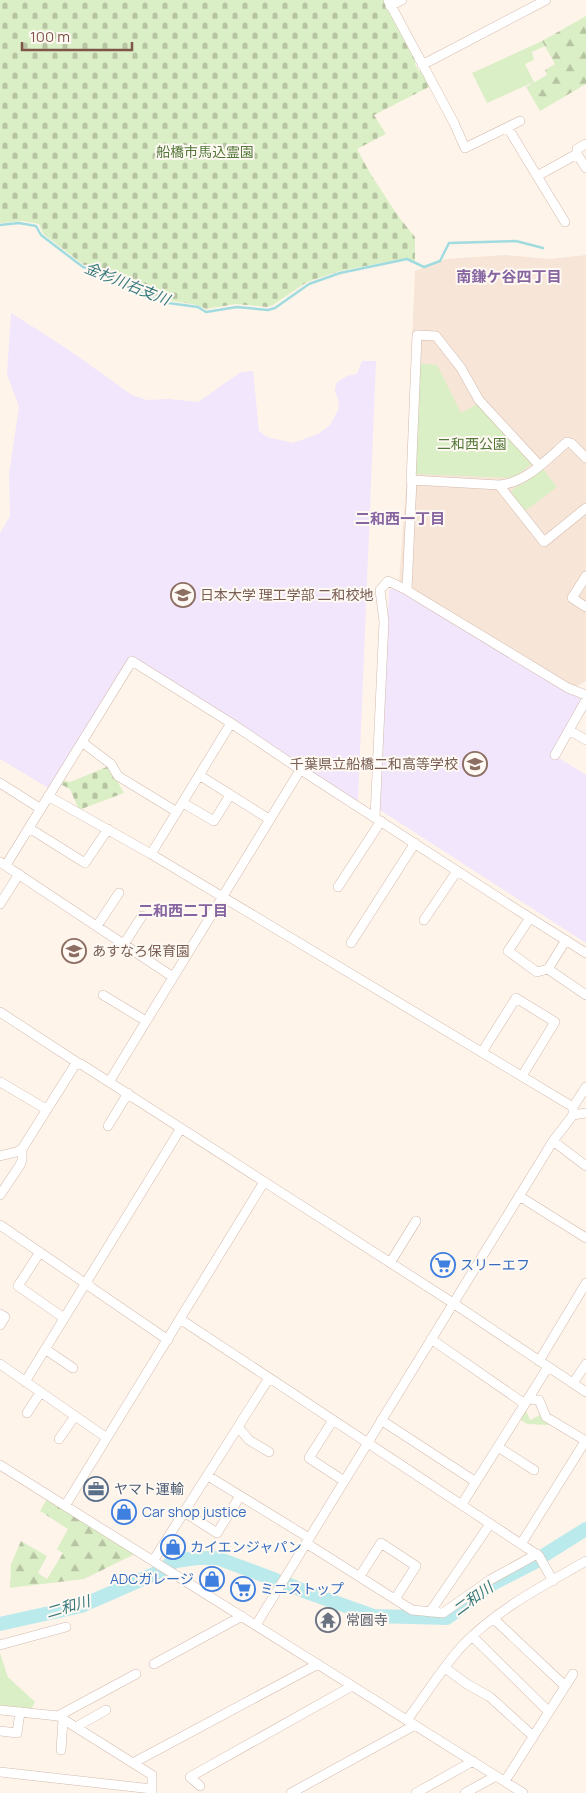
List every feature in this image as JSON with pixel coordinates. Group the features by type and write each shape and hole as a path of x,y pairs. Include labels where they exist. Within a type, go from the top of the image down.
{"street":[{"path":"402,0 389,3 465,148 520,121"},
{"path":"422,65 546,0"},
{"path":"508,128 565,222"},
{"path":"586,144 577,149 577,154 586,168"},
{"path":"537,176 577,154"},
{"path":"407,590 417,335 436,336 461,368 479,400 539,465"},
{"path":"410,482 415,480 499,485 519,481 567,442 571,443 586,458"},
{"path":"499,485 544,542 586,508"},
{"path":"586,576 572,598 586,607"},
{"path":"338,887 378,819 384,621 380,590 388,582 407,590 568,688 586,695"},
{"path":"173,978 3,863 29,828 132,661 586,953"},
{"path":"555,754 586,700"},
{"path":"152,854 231,723"},
{"path":"569,730 586,740"},
{"path":"82,742 111,764 118,776 177,812"},
{"path":"109,1082 269,819 301,770"},
{"path":"199,775 269,819"},
{"path":"0,783 41,809"},
{"path":"183,803 214,821 230,795"},
{"path":"48,796 152,854 522,1076 573,1111 586,1113"},
{"path":"29,828 85,863 108,829"},
{"path":"350,943 414,843"},
{"path":"424,920 457,871"},
{"path":"0,904 19,874"},
{"path":"97,926 119,893"},
{"path":"124,944 142,916"},
{"path":"530,918 508,952 537,972 548,969 566,940"},
{"path":"548,969 586,995"},
{"path":"103,995 146,1021"},
{"path":"482,1052 516,998 555,1022 522,1076"},
{"path":"0,1012 454,1303 586,1392"},
{"path":"0,1156 22,1149 46,1109 78,1063"},
{"path":"0,1082 46,1109"},
{"path":"256,1626 586,1087"},
{"path":"108,1126 128,1094"},
{"path":"25,1382 181,1128"},
{"path":"553,1142 586,1166"},
{"path":"0,1195 20,1165 23,1154 22,1149"},
{"path":"66,1506 264,1182"},
{"path":"520,1196 586,1238"},
{"path":"390,1263 416,1221"},
{"path":"0,1225 168,1340"},
{"path":"40,1252 18,1286 64,1318"},
{"path":"539,1361 586,1283"},
{"path":"0,1314 5,1317 0,1325"},
{"path":"180,1319 521,1544 539,1557 553,1581"},
{"path":"431,1339 526,1401 539,1400 546,1417 584,1446 521,1544"},
{"path":"45,1349 73,1368"},
{"path":"0,1364 107,1438"},
{"path":"573,1384 586,1364"},
{"path":"462,1504 548,1367"},
{"path":"153,1561 269,1378"},
{"path":"27,1413 40,1393"},
{"path":"59,1439 74,1416"},
{"path":"333,1420 309,1458 344,1481"},
{"path":"381,1420 476,1482"},
{"path":"238,1427 248,1440 269,1452"},
{"path":"498,1447 534,1470"},
{"path":"0,1465 523,1793"},
{"path":"208,1476 412,1610 443,1613 490,1580 539,1557"},
{"path":"184,1512 217,1533 240,1496"},
{"path":"430,1612 490,1524"},
{"path":"360,1576 381,1543 416,1566 395,1599"},
{"path":"291,1793 411,1723 445,1668 472,1636 516,1602 586,1561"},
{"path":"154,1664 242,1616"},
{"path":"494,1618 565,1686"},
{"path":"0,1645 66,1627"},
{"path":"472,1636 549,1712"},
{"path":"133,1763 318,1664"},
{"path":"445,1668 467,1684 490,1697 533,1736"},
{"path":"61,1717 136,1674"},
{"path":"505,1781 573,1674"},
{"path":"200,1786 190,1777 352,1686"},
{"path":"0,1710 61,1717 152,1775 152,1791 0,1772"},
{"path":"76,1727 106,1710"},
{"path":"0,1731 17,1732 20,1712"},
{"path":"61,1717 61,1750"},
{"path":"416,1793 473,1761"},
{"path":"465,1793 496,1776"}],"shaded area":[{"path":"505,255 550,259 586,255 586,681 573,688 399,583 406,487 415,271 446,259"},
{"name":"日本大学 理工学部 二和校地","path":"11,313 66,348 132,395 147,400 169,399 198,402 241,372 253,371 259,431 267,437 293,443 318,434 330,425 339,408 335,391 336,383 347,376 357,374 362,361 376,361 358,802 130,657 50,789 0,759 0,533 10,516 9,474 19,407 7,374"},
{"name":"千葉県立船橋二和高等学校","path":"395,588 580,698 582,701 551,753 586,775 586,943 380,810 389,590"}],"green space":[{"name":"船橋市馬込霊園","path":"0,0 384,0 416,60 415,64 418,70 424,73 431,86 374,115 386,134 357,149 398,216 415,237 415,263 407,258 340,271 307,282 267,307 236,304 206,309 197,305 158,297 88,265 84,265 43,234 39,224 22,221 0,223"},
{"path":"586,16 586,84 540,111 526,87 547,75 545,70 555,64 542,41"},
{"path":"542,41 545,46 532,52 534,60 525,64 534,82 487,103 472,73"},
{"name":"二和西公園","path":"418,363 437,365 461,413 479,403 533,463 516,476 510,478 412,474"},
{"path":"543,469 557,487 525,511 511,494 514,488 526,482"},
{"path":"109,766 124,793 79,810 70,789 60,784 63,780 70,782"},
{"path":"525,1409 530,1420 540,1415 549,1422 548,1425 527,1424 519,1419"},
{"path":"47,1499 135,1554 84,1579 10,1588 11,1564 21,1541 47,1556 38,1573 47,1579 63,1553 57,1549 68,1529 40,1511"},
{"path":"0,1653 8,1677 35,1702 31,1710 0,1707"}],"waterway":[{"name":"金杉川右支川","path":"0,225 19,223 36,226 41,235 83,267 168,303 198,307 206,312 237,307 268,310 275,308 309,284 340,273 407,259 424,267 440,261 449,243 516,241 543,248"},
{"name":"二和川","path":"543,1556 586,1529"},
{"name":"二和川","path":"169,1564 197,1558 217,1558 276,1580"},
{"name":"二和川","path":"287,1584 374,1616 447,1618 494,1583 539,1560"},
{"name":"二和川","path":"0,1624 81,1606 161,1571"}],"place":[{"name":"日本大学 理工学部 二和校地","path":"183,595"},
{"name":"千葉県立船橋二和高等学校","path":"475,764"},
{"name":"あすなろ保育園","path":"74,951"},
{"name":"スリーエフ","path":"443,1265"},
{"name":"ヤマト運輸","path":"96,1489"},
{"name":"Car shop justice","path":"124,1512"},
{"name":"カイエンジャパン","path":"173,1547"},
{"name":"ADCガレージ","path":"212,1579"},
{"name":"ミニストップ","path":"243,1589"},
{"name":"常圓寺","path":"328,1620"}],"district":[{"name":"南鎌ケ谷四丁目","path":"509,277"},
{"name":"二和西一丁目","path":"400,519"},
{"name":"二和西二丁目","path":"183,911"}]}
